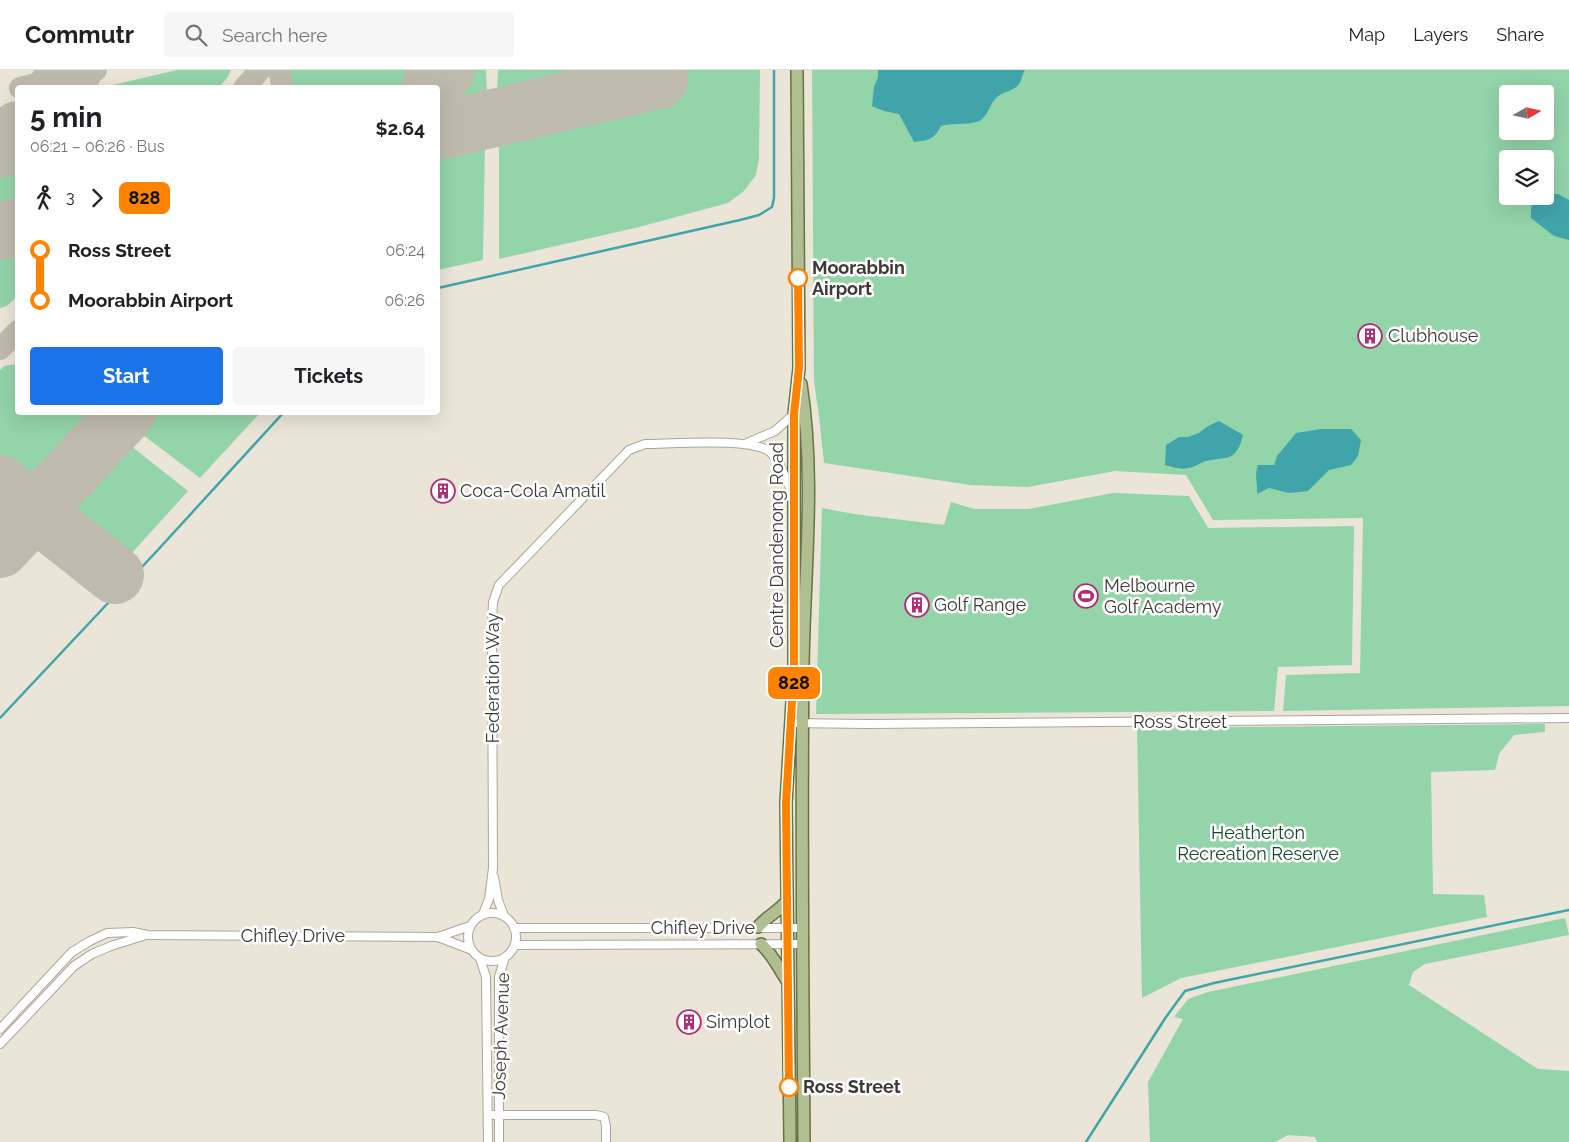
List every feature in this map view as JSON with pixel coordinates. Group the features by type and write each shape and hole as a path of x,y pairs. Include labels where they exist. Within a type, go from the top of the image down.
{"main road":[{"name":"Centre Dandenong Road","path":"797,70 799,368 794,414 794,668 803,928 804,1142"},
{"name":"Centre Dandenong Road","path":"790,1142 786,803 797,723 809,485 806,414 799,368"},
{"path":"758,928 766,918 776,912 787,901"},
{"path":"761,944 773,956 788,982"}],"street":[{"name":"Federation Way","path":"504,916 498,900 493,868 492,624 493,602 499,585 629,450 645,444 747,443 776,431 794,414"},
{"name":"Federation Way","path":"747,443 770,452 780,466 794,497"},
{"name":"Ross Street","path":"797,723 1569,718"},
{"name":"Federation Way","path":"483,914 488,899 493,868"},
{"path":"498,913 504,916 514,928 516,933 515,945 505,957 493,961 480,958 472,950 468,942 470,926 483,914 498,913"},
{"name":"Chifley Drive","path":"0,1029 72,952 90,941 107,934 133,932 148,935 438,937 470,926"},
{"name":"Chifley Drive","path":"514,928 803,928"},
{"name":"Chifley Drive","path":"0,1044 74,966 92,954 111,946 148,935"},
{"name":"Chifley Drive","path":"438,937 472,950"},
{"name":"Chifley Drive","path":"515,945 803,944"},
{"name":"Joseph Avenue","path":"499,1142 499,986 505,957"},
{"name":"Joseph Avenue","path":"480,958 486,977 488,1142"},
{"name":"Joseph Avenue","path":"488,1115 596,1115 604,1117 606,1142"}],"green space":[{"path":"177,70 231,70 221,85 113,85"},
{"path":"286,70 421,70 408,85 290,85"},
{"path":"473,70 486,70 487,94 485,99 440,110"},
{"path":"498,70 615,70 500,97 497,94"},
{"path":"658,70 760,70 759,158 756,175 744,191 728,203 639,227 499,259 499,136 664,98"},
{"path":"812,70 1569,70 1569,706 1283,711 1286,675 1360,673 1363,518 1213,520 1186,475 1115,471 1028,487 970,485 824,463 814,381"},
{"path":"485,140 483,260 440,270 440,151"},
{"path":"15,151 15,208 0,212 0,167"},
{"path":"15,247 15,298 7,306 0,308 0,251"},
{"path":"15,364 15,415 86,415 87,424 84,431 34,484 25,483 0,462 0,370 4,366"},
{"path":"152,415 258,415 200,478 143,435 145,422"},
{"path":"126,442 188,491 122,564 60,513"},
{"name":"Melbourne Golf Academy","path":"1113,493 1189,496 1208,528 1354,526 1352,665 1278,667 1274,711 816,714 822,508 854,514 944,525 951,502 974,509 1029,509"},
{"name":"Heatherton Recreation Reserve","path":"1545,724 1545,732 1514,735 1499,754 1495,770 1431,772 1433,894 1484,895 1487,917 1181,978 1142,998 1137,728"},
{"path":"1565,918 1569,935 1425,964 1413,972 1409,985 1538,1069 1569,1071 1569,1142 1317,1142 1315,1137 1288,1135 1275,1142 1150,1142 1148,1082 1183,1019 1174,1017 1188,999 1208,992"}],"water":[{"path":"878,70 1025,70 1019,84 1014,89 996,98 980,121 941,126 936,134 930,138 914,142 899,114 872,106"},
{"path":"1554,194 1569,200 1569,240 1554,236 1531,218 1532,205 1554,205"},
{"path":"1219,421 1243,435 1234,454 1230,457 1206,461 1183,469 1165,465 1166,445 1179,437 1188,437 1199,433"},
{"path":"1321,429 1351,429 1361,440 1358,456 1351,465 1329,470 1308,491 1289,493 1269,488 1257,494 1256,473 1258,465 1274,465 1277,456 1296,433"}],"waterway":[{"path":"440,288 740,220 759,215 772,207 774,198 774,70"},
{"path":"0,718 281,415"},
{"path":"1086,1142 1166,1017 1185,991 1214,983 1569,910"}],"taxiway":[{"path":"33,85 96,70"},
{"path":"247,85 260,70"},
{"path":"279,70 282,85"},
{"path":"532,109 620,87 635,78 641,70"},
{"path":"0,349 15,334"},
{"path":"88,454 97,434 97,415"}],"runway":[{"path":"60,85 73,70"},
{"path":"433,85 446,70"},
{"path":"440,131 659,80"},
{"path":"0,149 15,133"},
{"path":"0,231 15,228"},
{"path":"0,549 124,415"},
{"path":"0,484 115,575"}],"bus line":[{"name":"828","path":"789,1087 786,803 794,668 794,414 799,368 798,278"}],"place":[{"name":"Moorabbin Airport","path":"798,278"},
{"name":"Clubhouse","path":"1370,336"},
{"name":"Coca-Cola Amatil","path":"443,491"},
{"name":"Melbourne Golf Academy","path":"1086,596"},
{"name":"Golf Range","path":"917,605"},
{"name":"Simplot","path":"689,1022"},
{"name":"Ross Street","path":"789,1087"}]}
